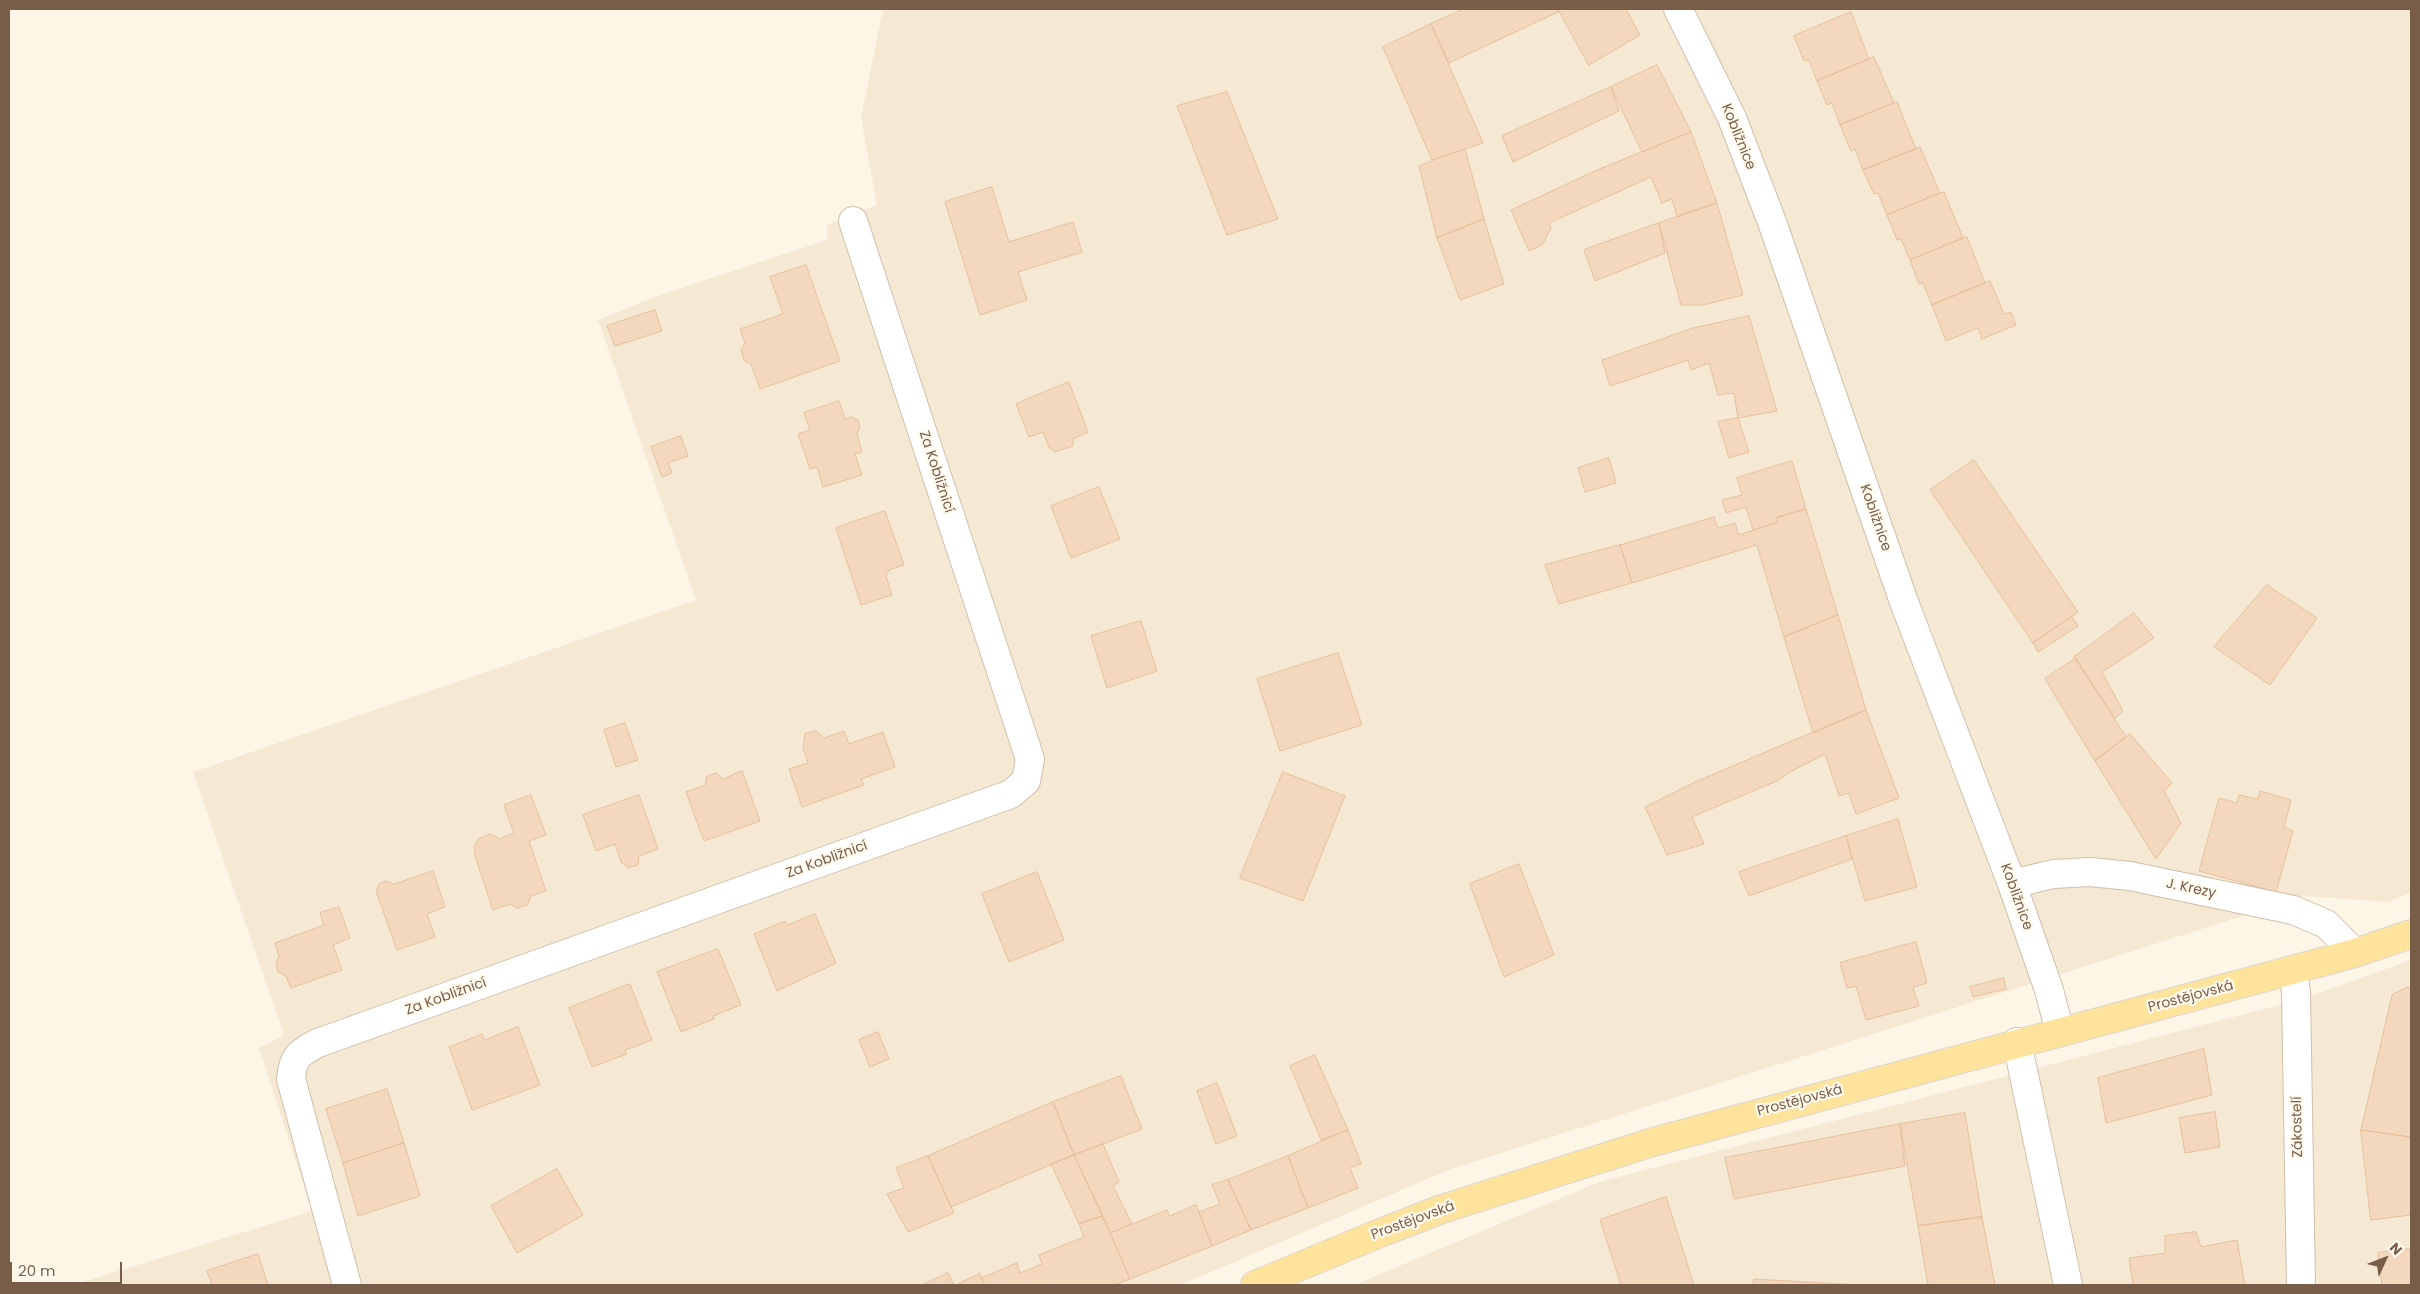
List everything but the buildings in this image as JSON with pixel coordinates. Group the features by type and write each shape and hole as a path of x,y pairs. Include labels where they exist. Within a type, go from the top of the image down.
{"main road":[{"name":"Prostějovská","path":"1255,1285 1380,1232 1442,1209 1662,1139 2017,1042 2293,970 2355,953 2411,934"}],"street":[{"name":"Kobližnice","path":"1678,9 1732,118 1768,213 1904,602 2012,884 2049,990 2060,1032"},
{"name":"Za Kobližnicí","path":"347,1285 290,1078 292,1064 299,1053 318,1043 1011,794 1026,781 1030,759 853,220"},
{"name":"J. Krezy","path":"2012,884 2053,874 2090,872 2130,876 2294,910 2326,924 2355,953"},
{"name":"Zákostelí","path":"2293,970 2296,993 2301,1285"},
{"path":"2017,1042 2068,1285"}],"shaded area":[{"path":"883,9 2411,9 2411,892 2389,902 2305,896 1448,1170 1181,1285 73,1285 312,1211 259,1048 284,1035 193,772 696,600 598,320 654,297 827,240 827,225 877,205 861,118"},
{"path":"2411,960 2411,1285 1354,1285 1599,1182 2299,1000"}]}
